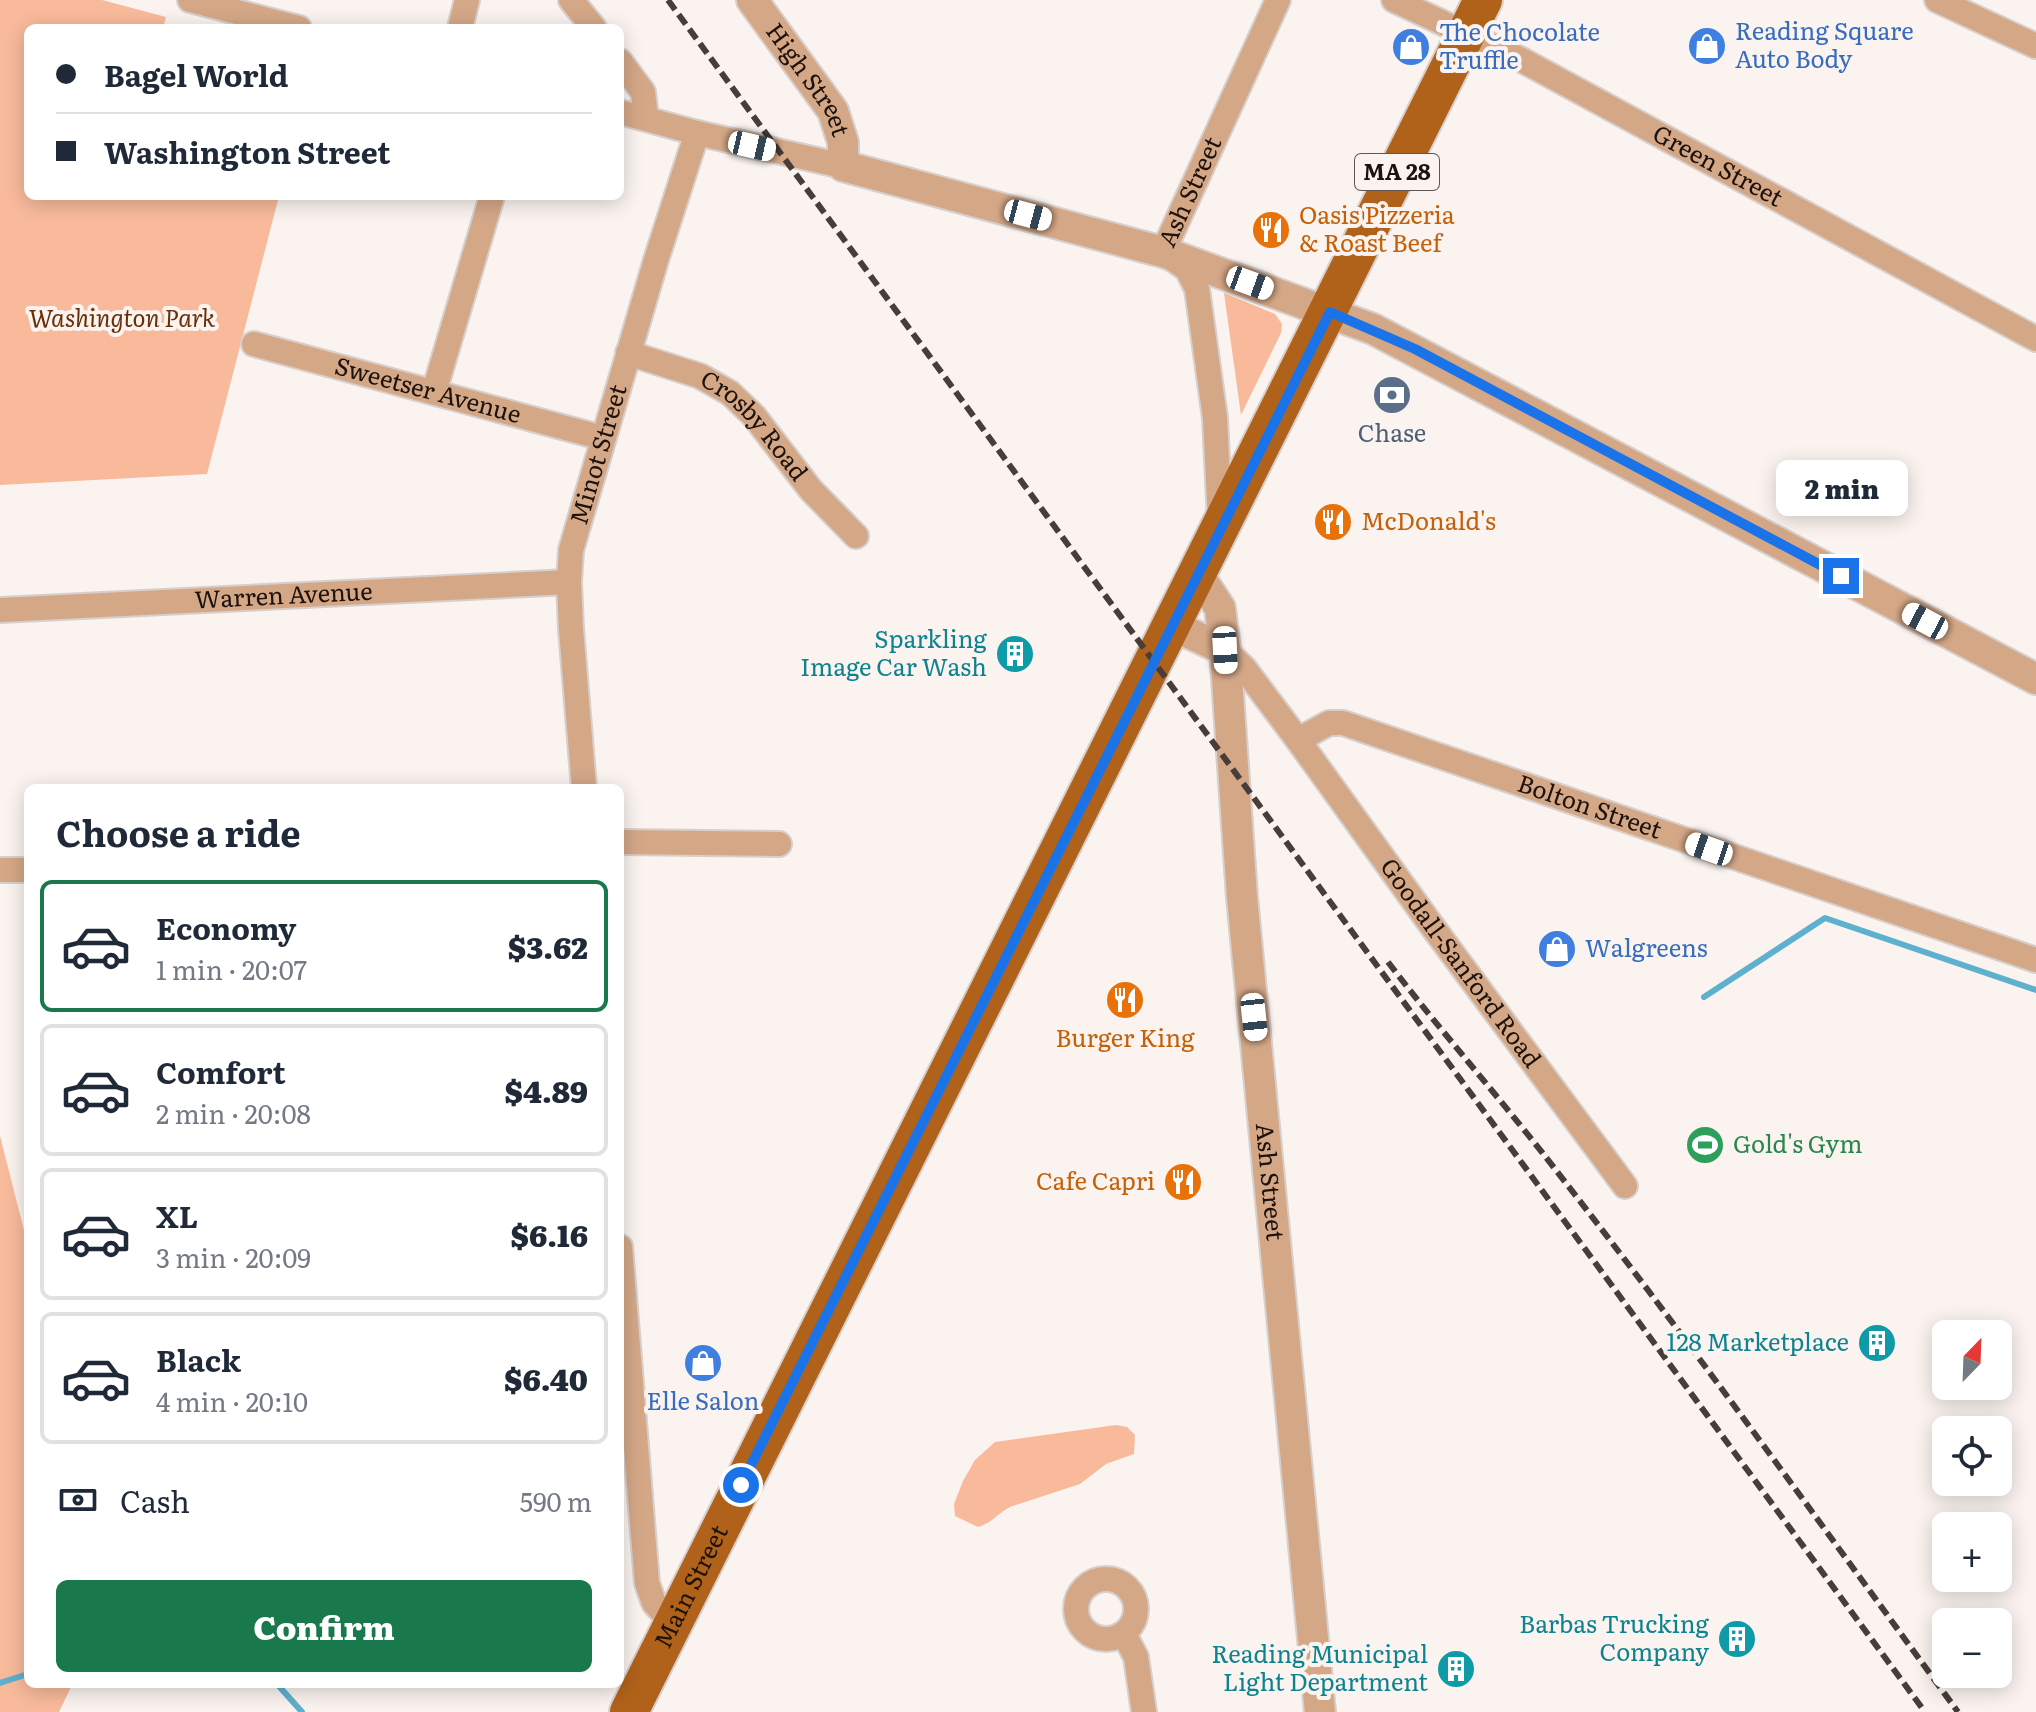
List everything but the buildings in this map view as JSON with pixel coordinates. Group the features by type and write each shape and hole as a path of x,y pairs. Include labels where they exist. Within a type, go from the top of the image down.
{"main road":[{"name":"Main Street","path":"629,1712 1483,0"}],"street":[{"path":"190,0 283,24"},
{"path":"461,24 467,0"},
{"path":"571,0 591,24"},
{"name":"High Street","path":"752,0 833,111 841,134 843,166"},
{"name":"Ash Street","path":"1221,527 1215,418 1197,289 1187,269 1163,252 1278,0"},
{"name":"Green Street","path":"1394,0 1520,59 2036,339"},
{"path":"1937,0 2036,46"},
{"path":"624,66 643,92 646,118"},
{"path":"624,113 843,166 1163,252 1330,312 1415,349 2036,679"},
{"name":"Minot Street","path":"584,784 569,582 573,543 697,133"},
{"path":"434,392 491,200"},
{"name":"Sweetser Avenue","path":"254,344 603,438"},
{"name":"Crosby Road","path":"628,353 700,376 730,393 754,416 811,490 856,536"},
{"name":"Ash Street","path":"1197,573 1220,608 1225,650 1242,897 1320,1712"},
{"name":"Warren Avenue","path":"0,610 569,582"},
{"path":"1172,625 1225,650 1244,668 1298,740"},
{"name":"Bolton Street","path":"1298,740 1329,723 1343,723 2036,960"},
{"name":"Goodall-Sanford Road","path":"1298,740 1625,1186"},
{"path":"624,842 779,844"},
{"path":"0,870 24,870"},
{"path":"624,1356 647,1583 657,1608 673,1623"},
{"path":"1124,1634 1136,1657 1144,1712"}],"green space":[{"name":"Washington Park","path":"0,0 102,0 166,17 164,24 24,24 24,200 278,200 207,474 0,485"},
{"path":"1224,293 1275,314 1282,324 1281,333 1241,415"},
{"path":"0,1136 24,1230 24,1688 71,1688 59,1712 0,1712"},
{"path":"1116,1425 1127,1427 1135,1435 1134,1454 1106,1464 1080,1484 1010,1507 978,1527 955,1516 954,1504 963,1481 975,1460 995,1442"}],"waterway":[{"path":"1704,997 1825,918 2036,990"},
{"path":"0,1683 24,1675"},
{"path":"281,1688 302,1712"}],"railway":[{"path":"668,0 1925,1712"},
{"path":"1388,962 1607,1236 1958,1712"}],"place":[{"name":"Reading Square Auto Body","path":"1707,46"},
{"name":"The Chocolate Truffle","path":"1411,47"},
{"name":"Oasis Pizzeria & Roast Beef","path":"1271,230"},
{"name":"Chase","path":"1392,395"},
{"name":"McDonald's","path":"1333,522"},
{"name":"Sparkling Image Car Wash","path":"1015,654"},
{"name":"Walgreens","path":"1557,949"},
{"name":"Burger King","path":"1125,1000"},
{"name":"Gold's Gym","path":"1705,1145"},
{"name":"Cafe Capri","path":"1183,1182"},
{"name":"128 Marketplace","path":"1877,1343"},
{"name":"Elle Salon","path":"703,1363"},
{"name":"Barbas Trucking Company","path":"1737,1639"},
{"name":"Reading Municipal Light Department","path":"1456,1669"}],"route":[{"path":"741,1485 1330,312 1415,349 1841,576"}]}
